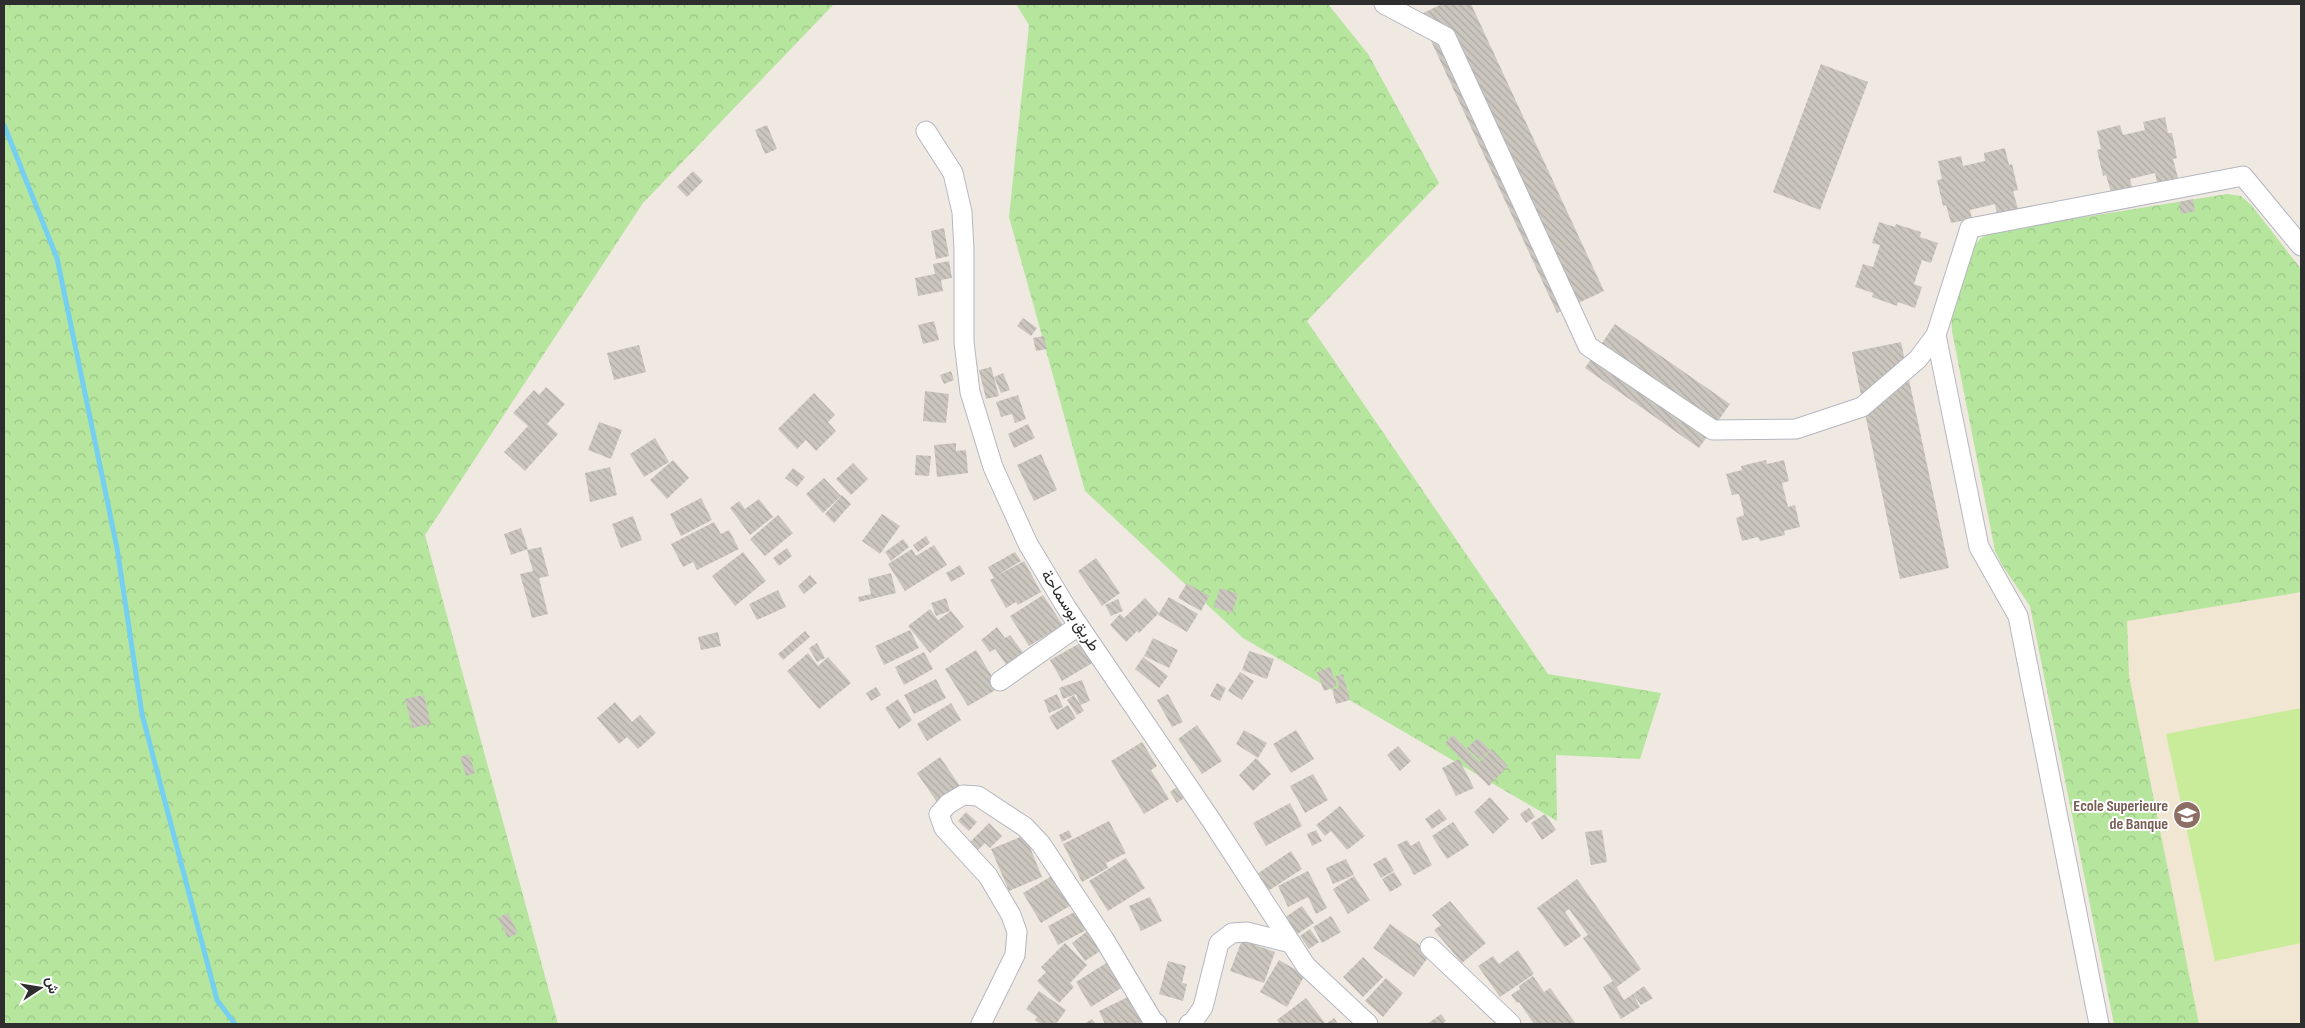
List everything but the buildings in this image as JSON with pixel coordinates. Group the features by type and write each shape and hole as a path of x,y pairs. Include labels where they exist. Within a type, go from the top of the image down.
{"street":[{"path":"1384,4 1446,37 1588,346 1713,430 1796,429 1862,407 1918,359 1936,335 1970,228 2243,176 2301,246"},
{"name":"طريق بوسماحة","path":"926,131 953,173 962,212 964,342 970,392 993,467 1028,544 1078,626 1216,827 1306,966 1368,1024"},
{"path":"1936,335 1979,547 2018,616 2099,1024"},
{"path":"1000,681 1078,626"},
{"path":"981,1024 1015,955 1017,932 1011,915 988,876 944,828 938,814 948,804 963,795 978,796 1025,827 1041,844 1104,939 1153,1021 1157,1024"},
{"path":"1189,1024 1193,1022 1203,1007 1219,943 1232,933 1248,932 1291,943"},
{"path":"1430,947 1512,1024"}],"shaded area":[{"name":"Ecole Superieure de Banque","path":"2227,194 2241,196 2252,206 2301,269 2301,1024 2114,1024 2030,606 2002,565 1995,551 1952,331 1980,239"}],"green space":[{"path":"4,4 834,4 643,203 425,535 558,1024 4,1024"},
{"path":"1016,4 1328,4 1368,54 1439,183 1307,321 1548,674 1661,693 1640,759 1556,755 1557,821 1243,638 1085,491 1009,217 1029,25"},
{"name":"Ecole Superieure de Banque","path":"2227,194 2241,196 2252,206 2301,269 2301,592 2127,621 2129,676 2199,1024 2114,1024 2030,606 2002,565 1995,551 1952,331 1951,317 1972,248 1980,239 1991,232"},
{"path":"2301,708 2301,943 2215,961 2166,734"}],"waterway":[{"path":"4,125 57,258 117,548 142,714 217,1000 235,1024"}],"place":[{"name":"Ecole Superieure de Banque","path":"2187,815"}]}
